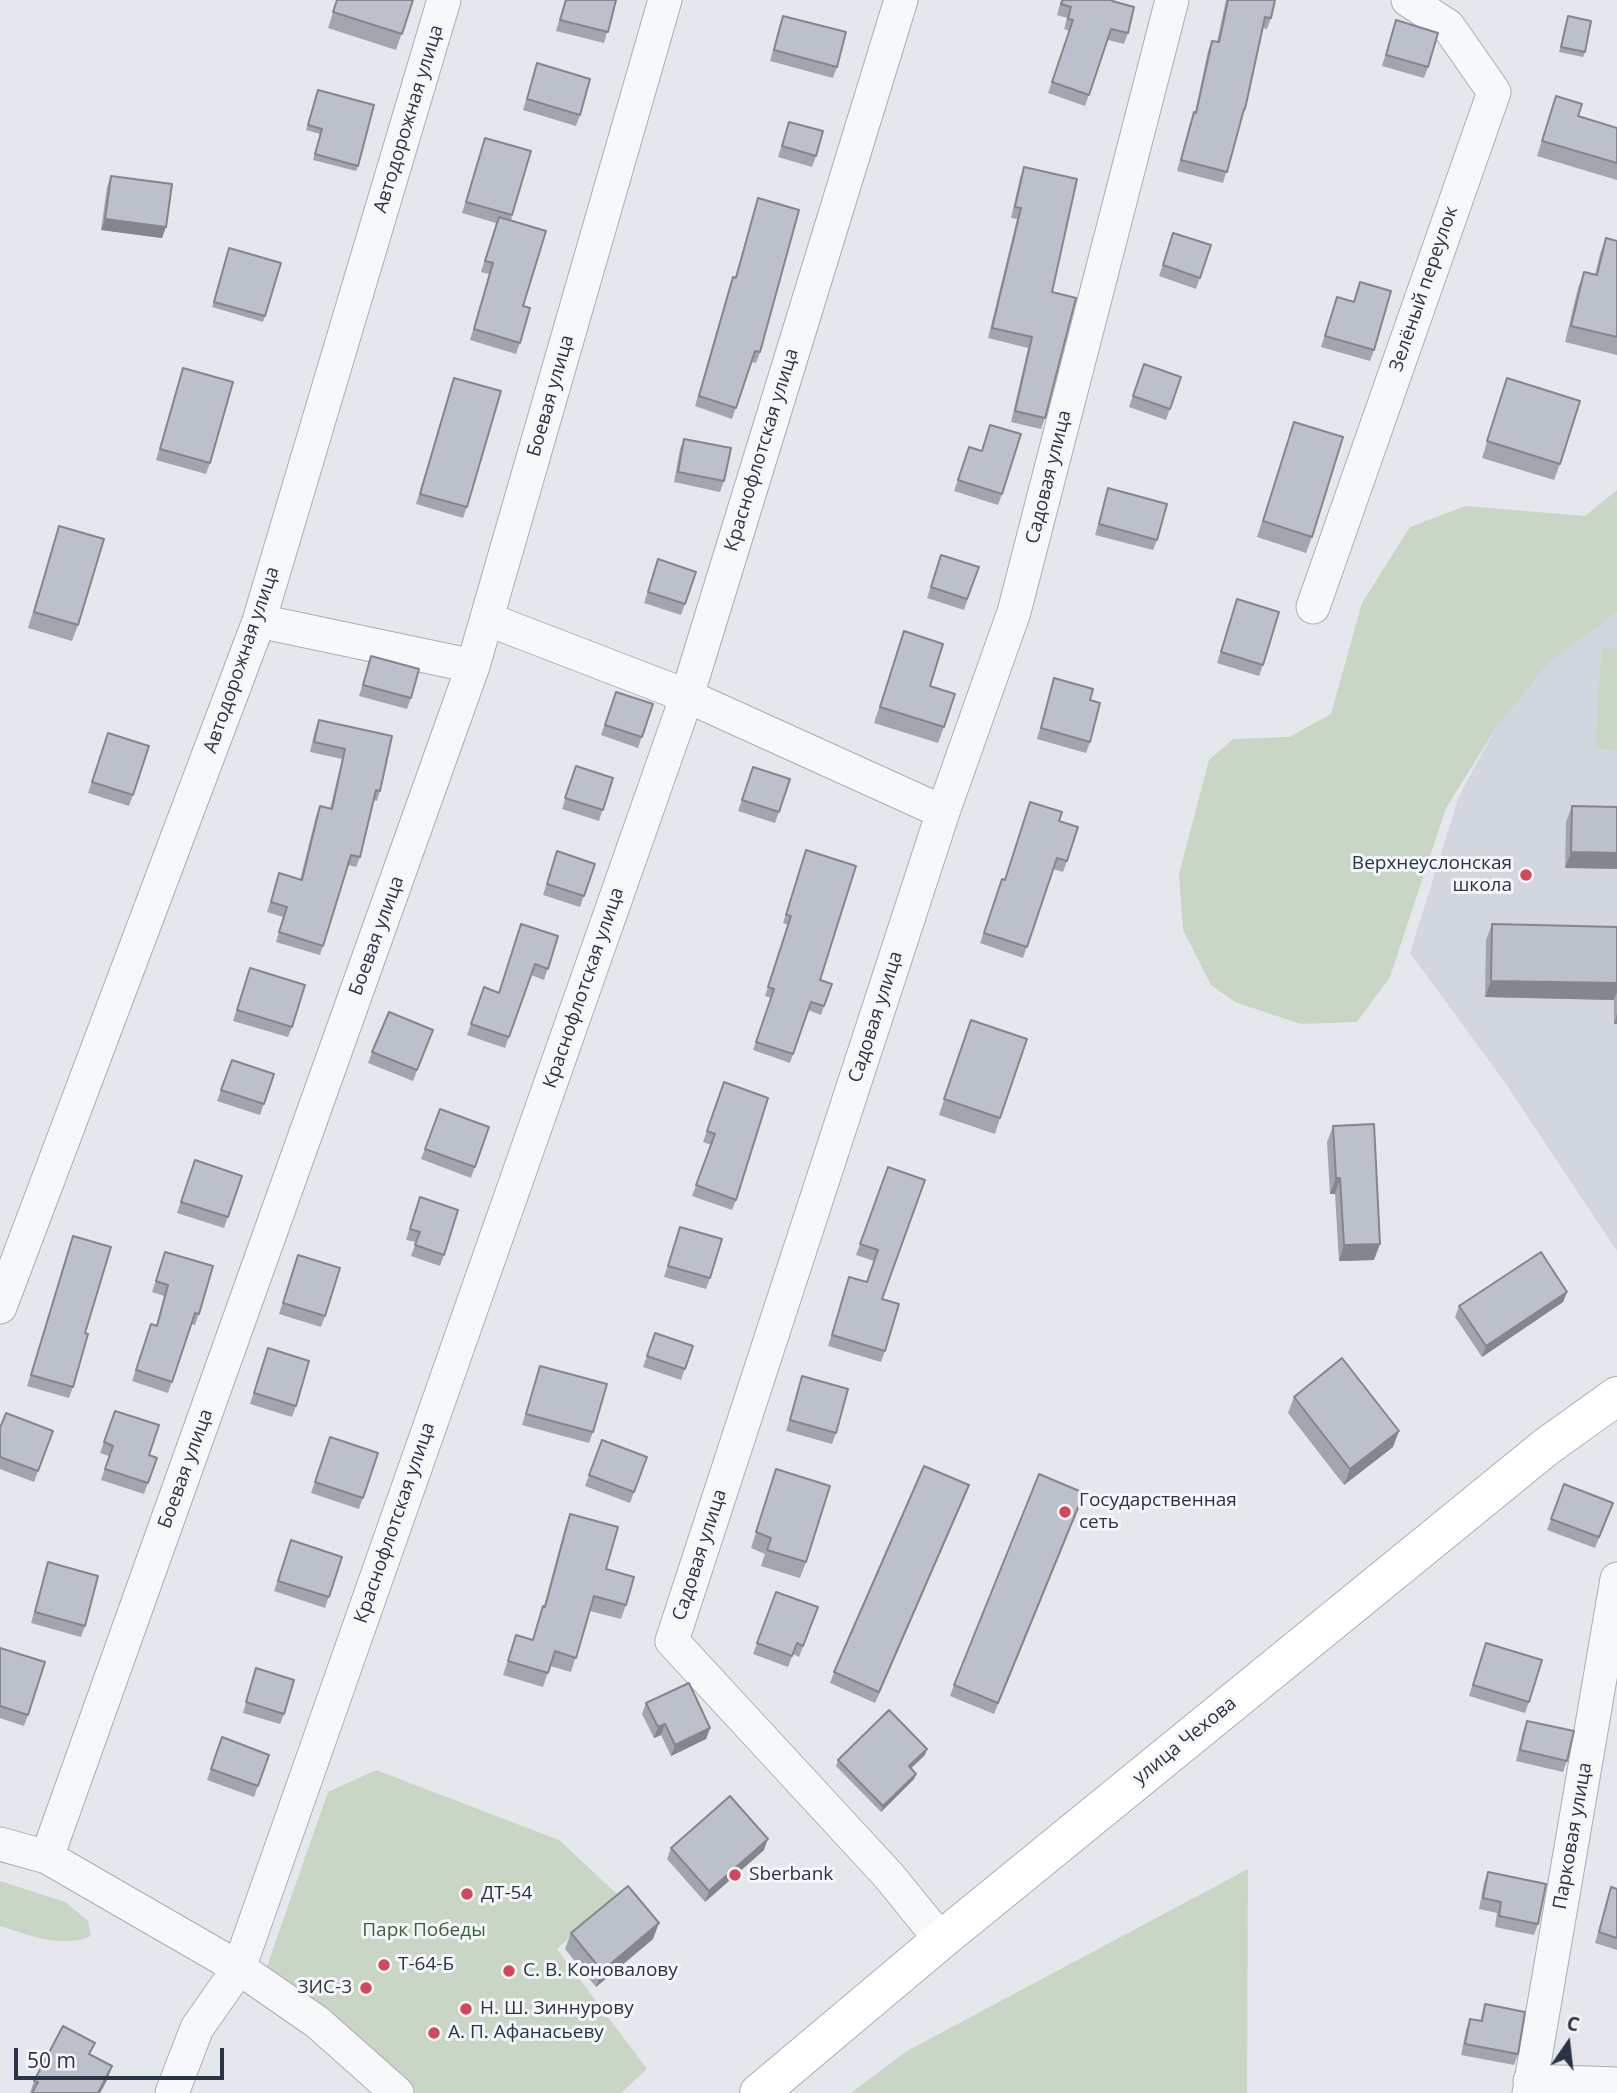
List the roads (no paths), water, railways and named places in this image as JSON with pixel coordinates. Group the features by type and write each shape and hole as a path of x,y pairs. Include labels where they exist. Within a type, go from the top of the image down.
{"street":[{"name":"Автодорожная улица","path":"0,1307 259,621 444,0"},
{"name":"Боевая улица","path":"47,1857 474,666 665,0"},
{"name":"Краснофлотская улица","path":"172,2093 197,2028 239,1968 687,695 901,0"},
{"name":"Садовая улица","path":"941,1940 889,1876 672,1640 943,812 1014,612 1171,0"},
{"name":"Зелёный переулок","path":"1312,607 1494,92 1448,26 1408,0"},
{"path":"487,619 687,695 943,812"},
{"path":"259,621 474,666"},
{"name":"улица Чехова","path":"759,2093 941,1940 1546,1447 1617,1396"},
{"name":"Парковая улица","path":"1530,2087 1617,1579"},
{"path":"0,1844 47,1857 239,1968 317,2022 397,2093"},
{"path":"1530,2087 1615,2080"}],"place":[{"name":"Верхнеуслонская школа","path":"1526,875"},
{"name":"Государственная сеть","path":"1065,1512"},
{"name":"Sberbank","path":"735,1875"},
{"name":"ДТ-54","path":"467,1894"},
{"name":"Т-64-Б","path":"384,1965"},
{"name":"С. В. Коновалову","path":"509,1971"},
{"name":"ЗИС-3","path":"366,1988"},
{"name":"Н. Ш. Зиннурову","path":"466,2009"},
{"name":"А. П. Афанасьеву","path":"434,2033"}],"park label":[{"name":"Парк Победы","path":"424,1931"}]}
